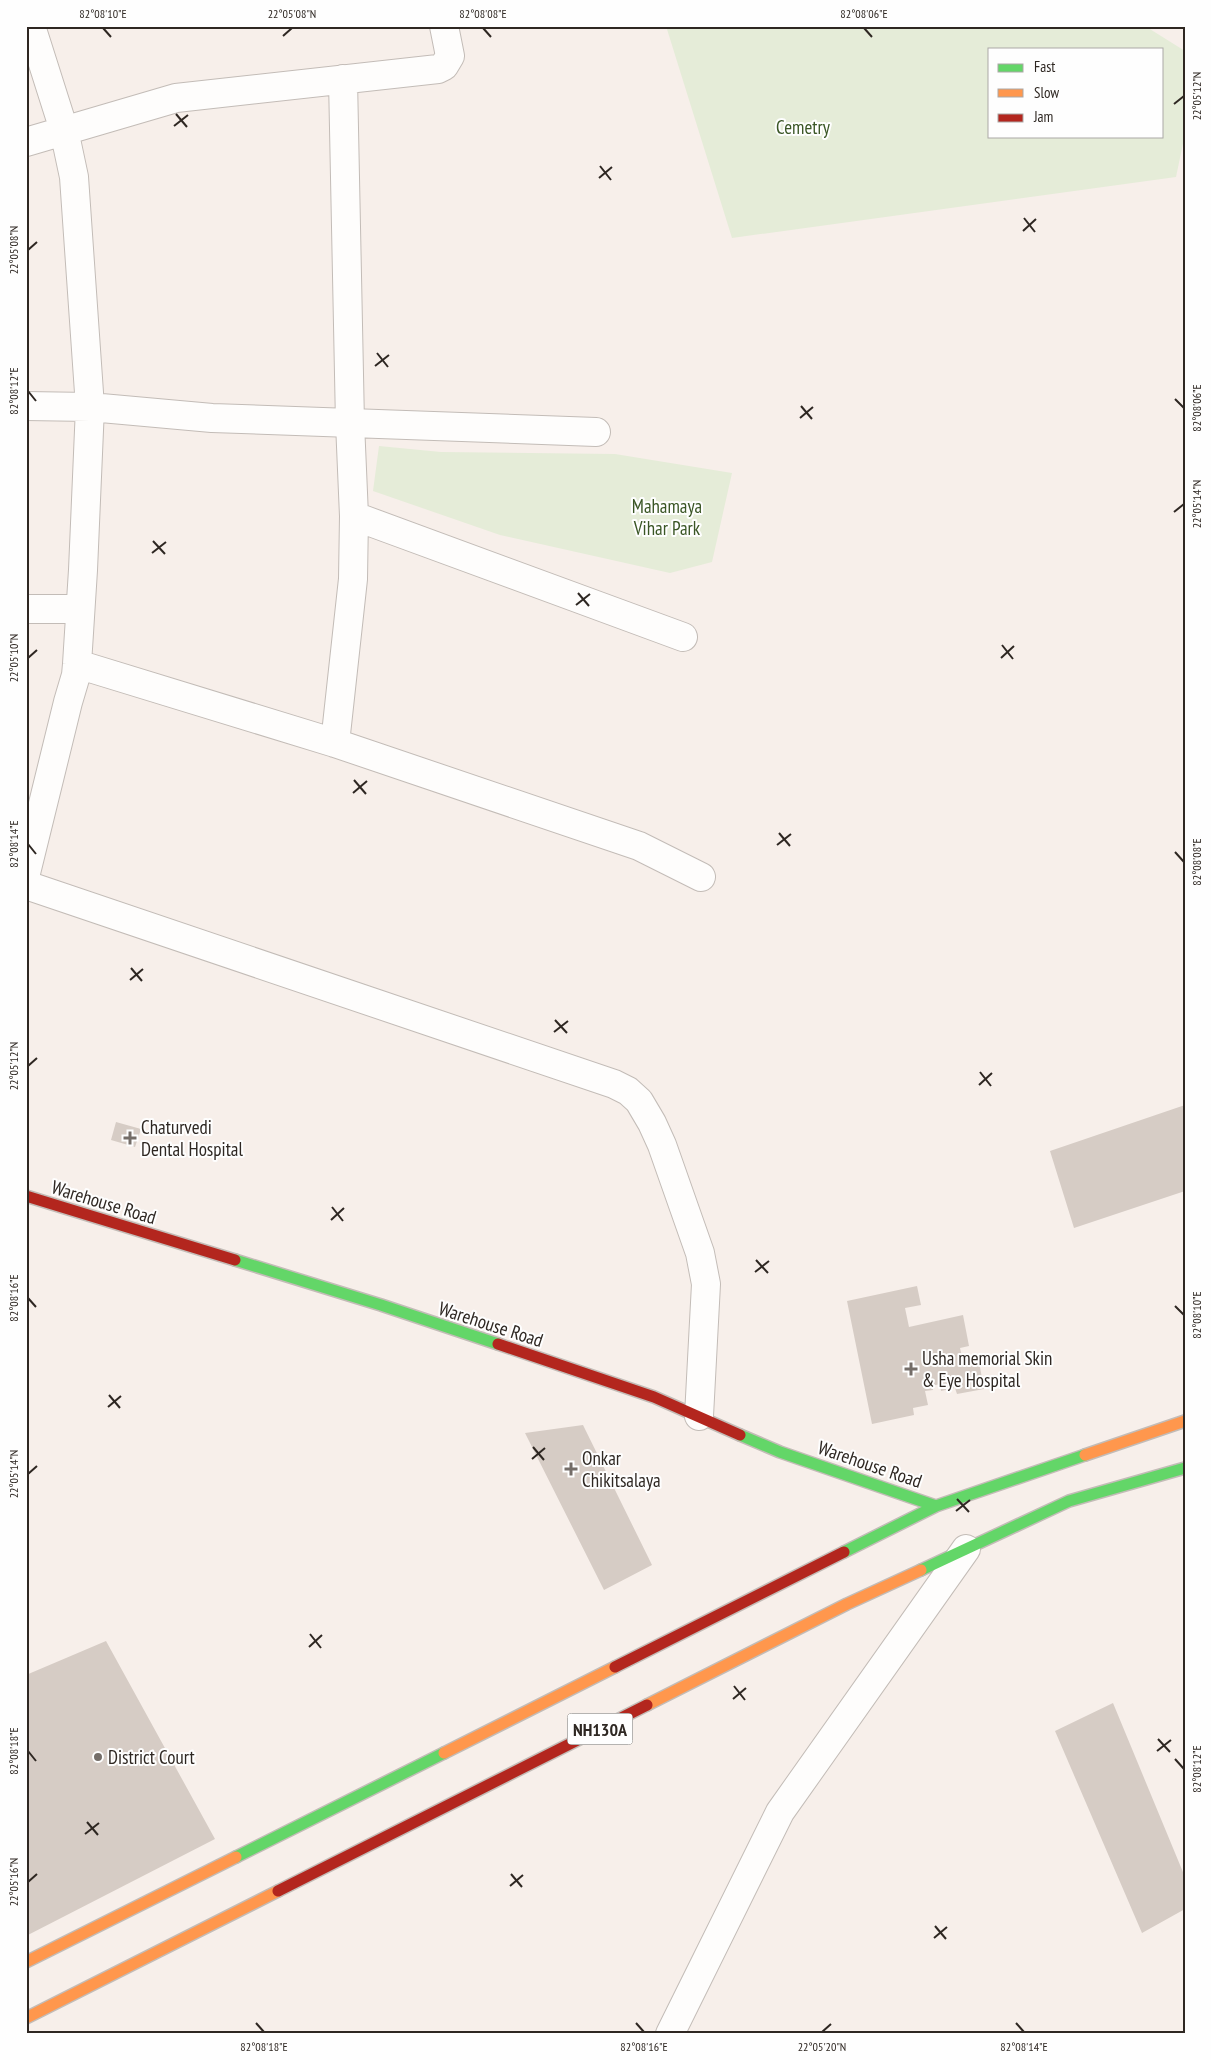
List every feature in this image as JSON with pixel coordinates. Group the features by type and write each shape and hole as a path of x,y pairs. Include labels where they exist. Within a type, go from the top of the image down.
{"main road":[{"name":"Warehouse Road","path":"26,1196 381,1305 654,1397 780,1452 936,1506"},
{"name":"NH130A","path":"26,1962 936,1506 1185,1422"},
{"name":"NH130A","path":"26,2018 847,1604 1069,1502 1185,1468"}],"street":[{"path":"26,873 76,675 83,570 90,407 74,177 64,130 31,26"},
{"path":"26,142 176,98 438,69 444,66 450,56 444,26"},
{"path":"335,743 353,579 354,516 350,423 343,79"},
{"path":"26,406 90,407 212,418 596,432"},
{"path":"354,516 683,636"},
{"path":"26,609 80,609"},
{"path":"77,664 335,743 638,846 702,877"},
{"path":"26,884 614,1084 628,1091 640,1101 662,1145 700,1253 706,1284 699,1416"},
{"path":"670,2034 780,1812 966,1549"}],"green space":[{"name":"Cemetry","path":"666,26 1145,26 1185,51 1185,134 1176,177 732,238"},
{"name":"Mahamaya Vihar Park","path":"379,446 441,452 615,454 732,473 712,562 670,573 500,535 373,491"}],"building":[{"path":"1185,1105 1185,1191 1074,1228 1050,1151"},
{"path":"116,1122 141,1129 135,1147 111,1140"},
{"path":"917,1286 921,1305 905,1308 909,1327 963,1315 969,1346 960,1348 964,1365 979,1362 984,1389 957,1394 955,1388 941,1391 940,1384 932,1386 933,1390 925,1391 928,1405 913,1408 914,1415 872,1424 847,1301"},
{"path":"583,1425 652,1565 604,1590 525,1433"},
{"name":"District Court","path":"106,1641 215,1839 26,1936 26,1675"},
{"path":"1113,1703 1185,1877 1185,1909 1142,1933 1055,1731"}],"traffic: fast":[{"path":"235,1260 381,1305 498,1344"},
{"path":"740,1435 780,1452 936,1506"},
{"path":"844,1552 936,1506 1085,1455"},
{"path":"921,1570 1069,1501 1185,1468"},
{"path":"236,1857 444,1753"}],"traffic: slow":[{"path":"1085,1455 1185,1421"},
{"path":"647,1705 847,1604 921,1570"},
{"path":"444,1753 615,1667"},
{"path":"26,1962 236,1857"},
{"path":"26,2018 278,1891"}],"traffic: jam":[{"path":"26,1196 235,1260"},
{"path":"498,1344 654,1397 740,1435"},
{"path":"615,1667 844,1552"},
{"path":"278,1891 647,1705"}],"place":[{"name":"Chaturvedi Dental Hospital","path":"130,1138"},
{"name":"Usha memorial Skin & Eye Hospital","path":"911,1369"},
{"name":"Onkar Chikitsalaya","path":"571,1469"},
{"name":"District Court","path":"98,1757"}]}
